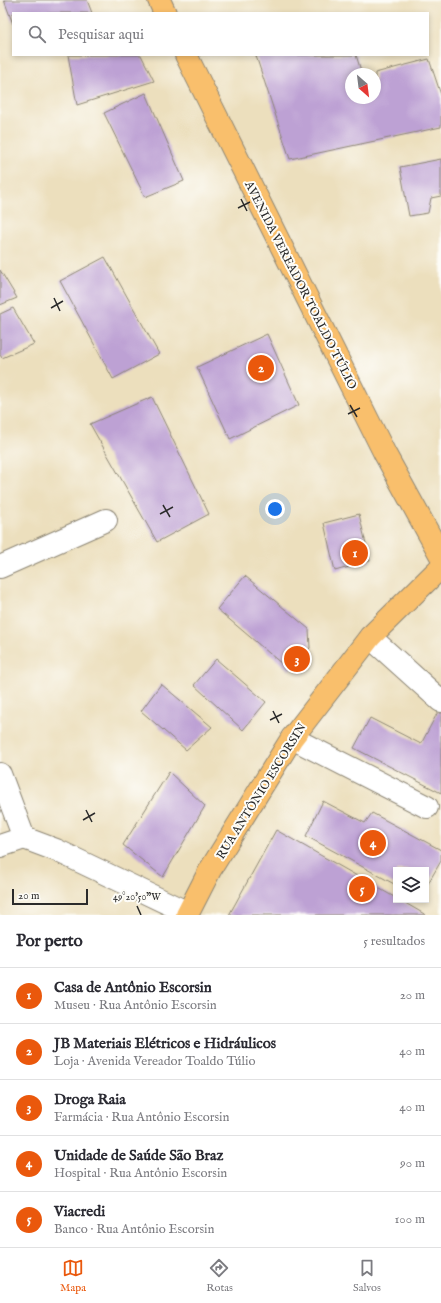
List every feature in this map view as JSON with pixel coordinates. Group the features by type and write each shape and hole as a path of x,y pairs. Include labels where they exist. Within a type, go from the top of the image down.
{"main road":[{"path":"159,0 165,12"},
{"name":"AVENIDA VEREADOR TOALDO TÚLIO","path":"186,56 385,454 441,556"},
{"name":"RUA ANTÔNIO ESCORSIN","path":"187,914 210,870 292,738 370,637 441,567"}],"street":[{"path":"0,567 106,520"},
{"path":"370,637 437,691"},
{"path":"292,738 427,807"},
{"path":"0,774 24,838"},
{"path":"0,846 24,838 56,850 187,914"}],"building":[{"path":"4,0 87,0 92,12 12,12 12,21"},
{"path":"68,56 142,56 154,81 77,105"},
{"path":"256,56 356,56 360,68 345,68 345,104 381,104 381,71 429,59 441,95 441,127 290,159"},
{"path":"146,93 184,181 145,197 104,113"},
{"path":"441,159 441,196 431,198 428,213 409,216 400,167"},
{"path":"105,257 159,354 113,379 60,281"},
{"path":"0,270 17,298 0,305"},
{"path":"13,308 34,344 2,358 0,355 0,314"},
{"path":"267,334 299,405 230,439 197,367"},
{"path":"152,397 209,514 157,542 90,424"},
{"path":"359,514 370,561 335,571 324,523"},
{"path":"245,576 309,629 310,648 289,670 217,609"},
{"path":"216,659 266,702 243,730 194,685"},
{"path":"161,684 212,727 186,750 141,711"},
{"path":"441,706 441,793 354,748 370,718 421,744"},
{"path":"169,772 205,806 163,877 123,845"},
{"path":"323,801 365,823 372,813 441,850 441,861 429,882 429,867 393,867 393,883 306,836"},
{"path":"276,830 393,896 393,903 405,903 426,915 229,915"}],"place":[{"name":"JB Materiais Elétricos e Hidráulicos","path":"261,368"},
{"name":"Casa de Antônio Escorsin","path":"355,553"},
{"name":"Droga Raia","path":"297,659"},
{"name":"Unidade de Saúde São Braz","path":"373,843"},
{"name":"Viacredi","path":"362,889"}]}
